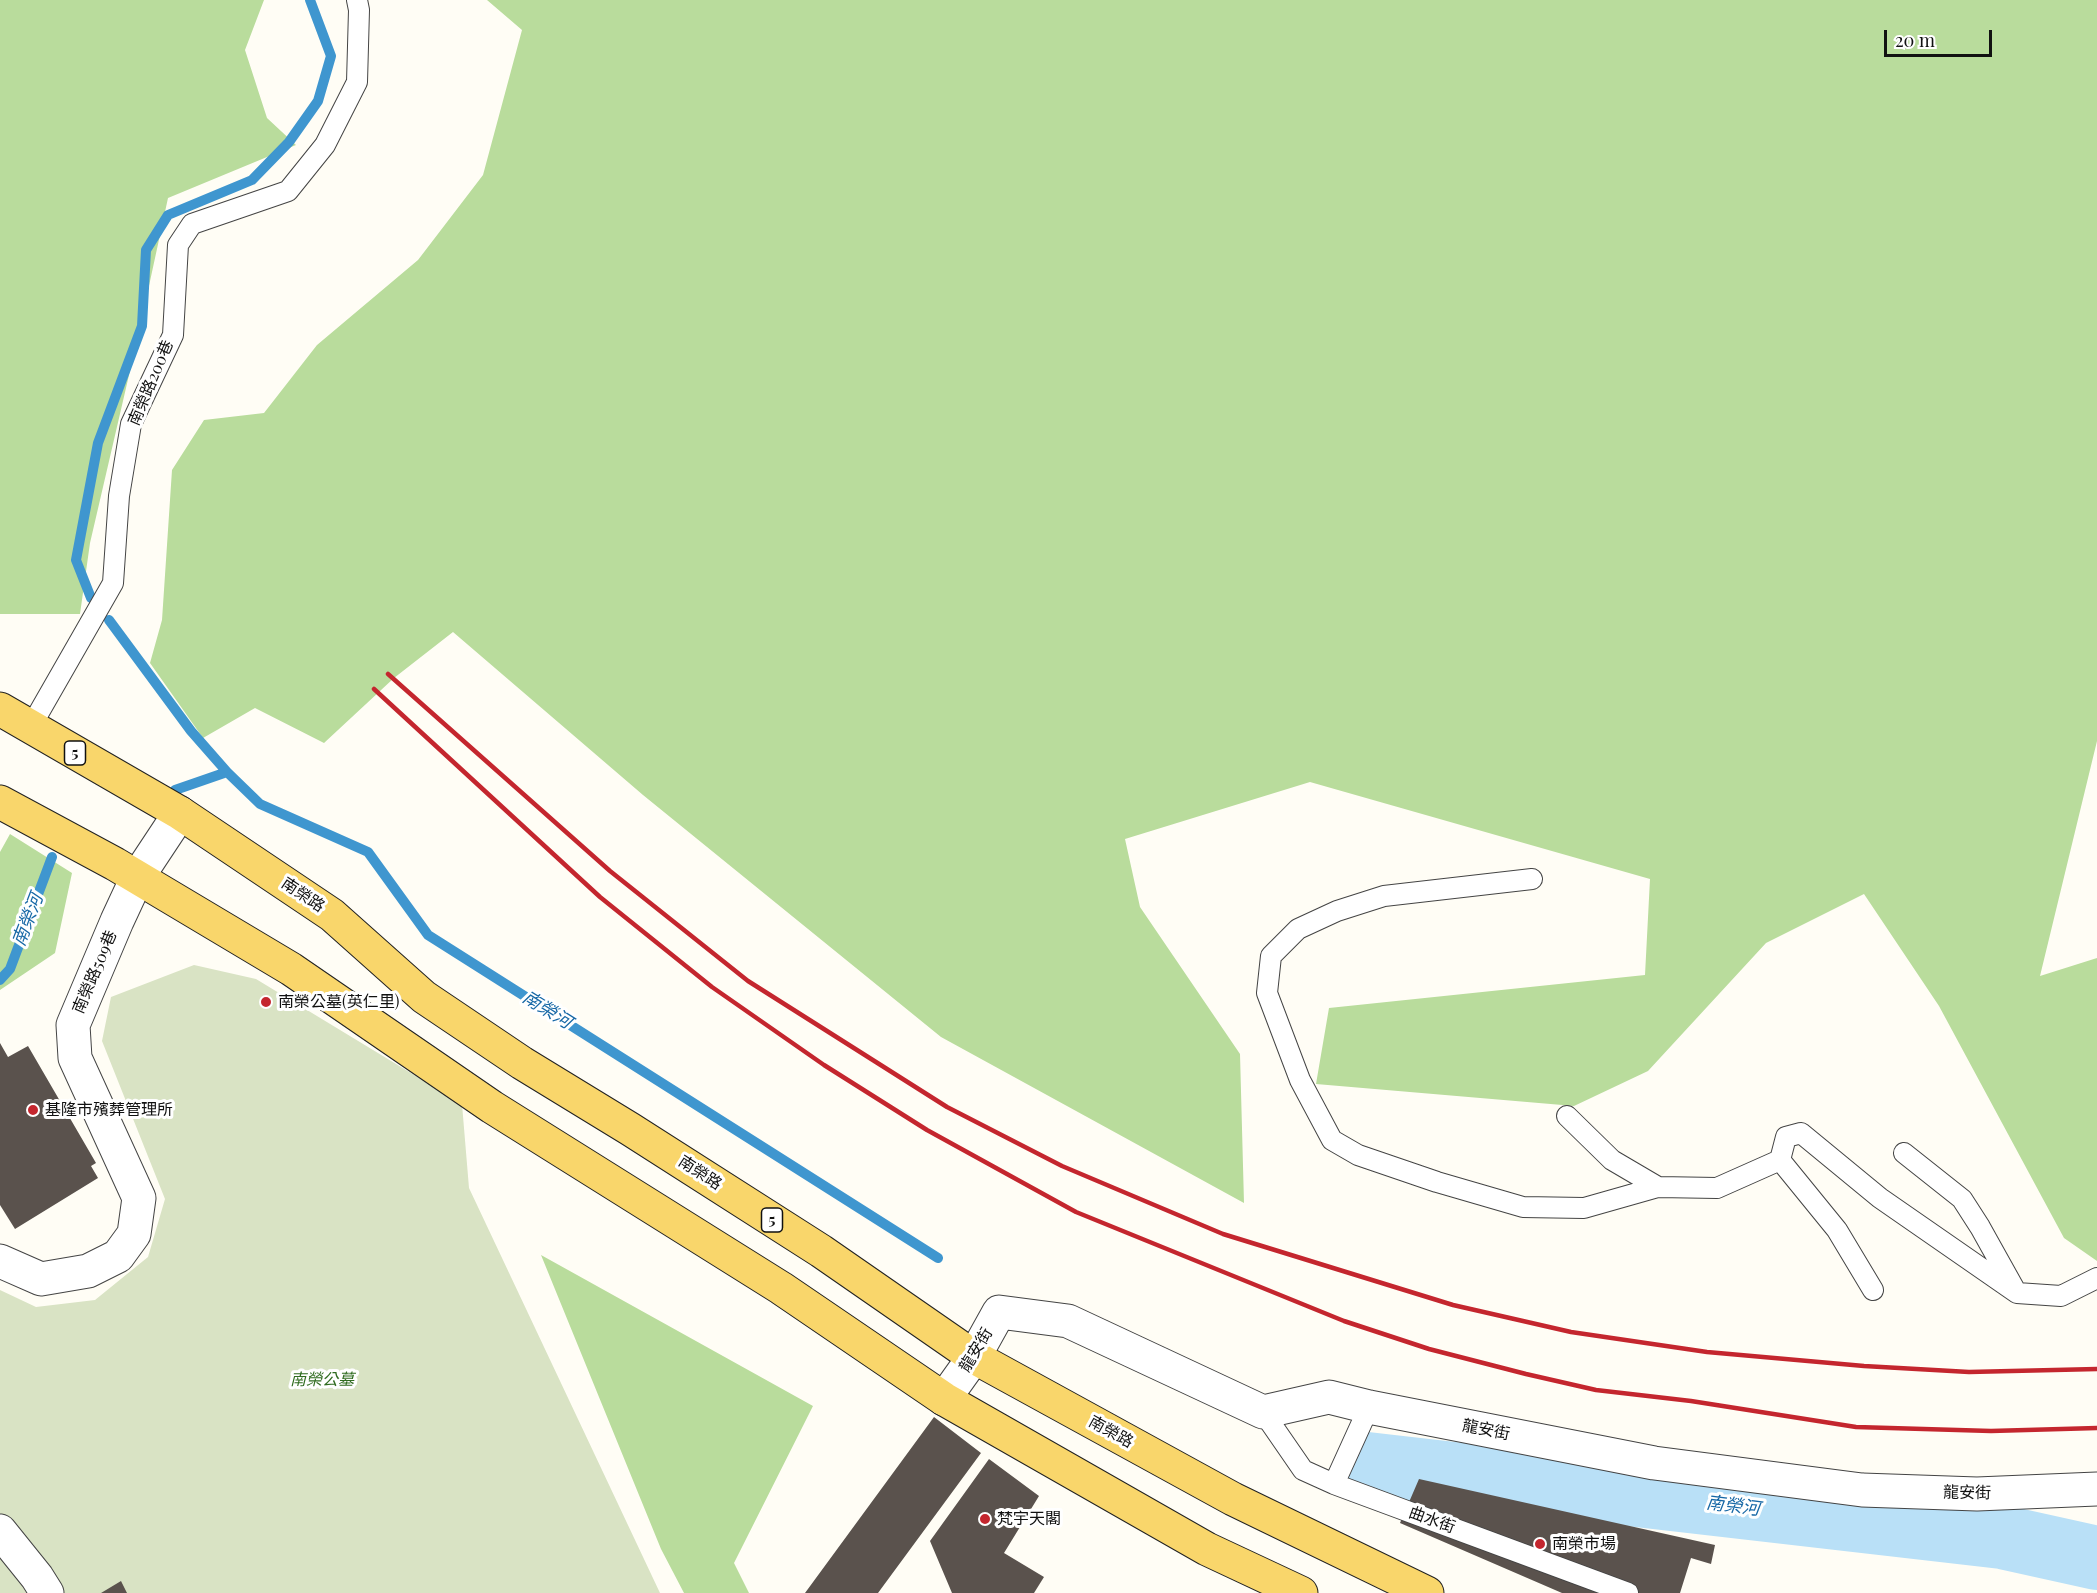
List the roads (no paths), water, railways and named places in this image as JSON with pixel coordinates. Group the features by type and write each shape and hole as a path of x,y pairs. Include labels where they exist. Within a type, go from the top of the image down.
{"main road":[{"name":"南榮路","path":"0,709 180,813 332,915 424,997 522,1063 821,1251 974,1356 1233,1499 1427,1593"},
{"path":"0,802 137,878 291,969 492,1107 781,1288 944,1399 1207,1549 1301,1593"}],"street":[{"name":"南榮路509巷","path":"0,1261 41,1279 88,1271 118,1256 134,1234 139,1198 75,1058 74,1025 137,878 180,813"},
{"name":"龍安街","path":"944,1399 974,1356 999,1312 1068,1321 1263,1412 1329,1397 1369,1407 1654,1462 1977,1494 2097,1489"},
{"path":"0,1532 37,1577 47,1593"}],"lane":[{"name":"南榮路200巷","path":"30,728 113,583 119,496 131,424 172,335 178,245 192,224 288,191 325,146 357,82 359,10 357,0"},
{"path":"1532,879 1384,896 1337,911 1298,929 1271,956 1267,993 1300,1080 1332,1140 1358,1155 1523,1208 1584,1208 1658,1187 1717,1188 1780,1160"},
{"path":"1567,1116 1612,1160 1658,1187"},
{"path":"1780,1160 1786,1137 1801,1133 1880,1198 2017,1293 2061,1296 2097,1278"},
{"path":"1904,1153 1962,1199 2017,1293"},
{"path":"1780,1160 1837,1230 1873,1290"},
{"path":"1334,1484 1369,1407"},
{"name":"曲水街","path":"1263,1412 1303,1470 1334,1484 1628,1593"}],"waterway":[{"path":"91,598 76,560 98,443 142,326 146,250 168,215 252,180 289,142 318,101 331,56 310,0"},
{"path":"109,620 191,731 227,772"},
{"name":"南榮河","path":"175,790 227,772 260,804 368,852 428,935 938,1258"},
{"name":"南榮河","path":"0,980 10,969 52,857"},
{"name":"南榮河","path":"1367,1464 2002,1537 2097,1558"}],"railway":[{"path":"388,674 610,871 748,981 947,1107 1062,1166 1223,1234 1453,1305 1571,1332 1707,1352 1864,1366 1969,1372 2097,1369"},
{"path":"374,689 600,897 712,987 824,1065 927,1130 1076,1212 1344,1321 1429,1349 1596,1390 1691,1401 1856,1427 1991,1431 2097,1428"}],"place":[{"name":"南榮公墓(英仁里)","path":"266,1002"},
{"name":"基隆市殯葬管理所","path":"33,1110"},
{"name":"梵宇天閣","path":"985,1519"},
{"name":"南榮市場","path":"1540,1544"}],"park label":[{"name":"南榮公墓","path":"322,1380"}]}
